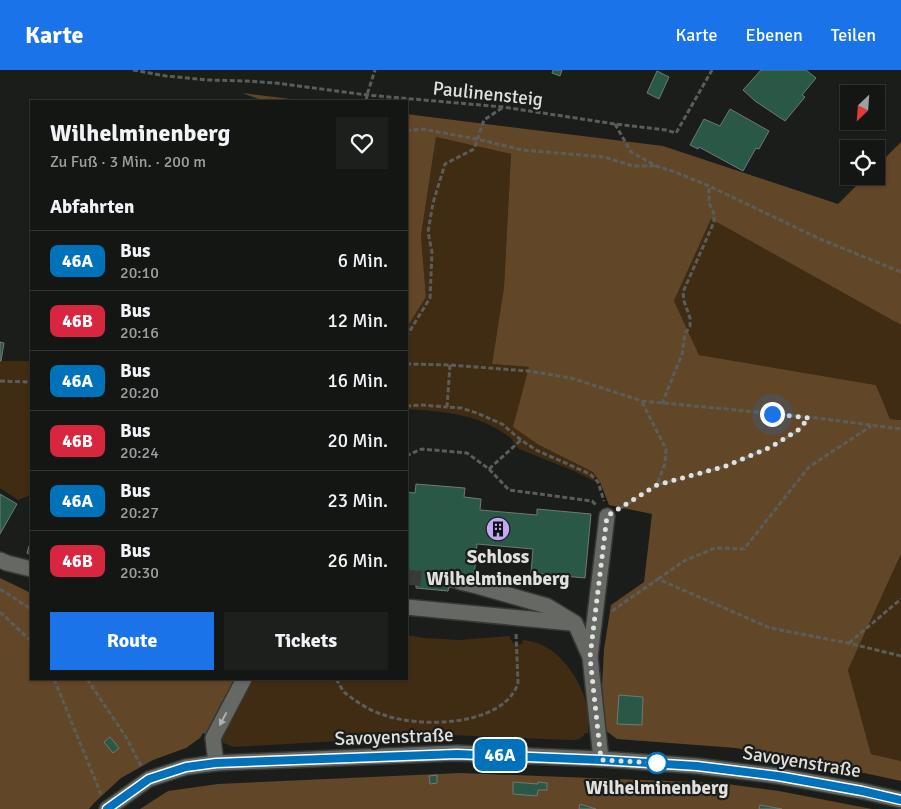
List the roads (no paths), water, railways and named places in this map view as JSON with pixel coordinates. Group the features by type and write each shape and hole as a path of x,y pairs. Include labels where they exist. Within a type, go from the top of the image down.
{"street":[{"path":"601,760 590,657 607,516"},
{"path":"0,560 30,569"},
{"path":"460,582 547,606 575,623 590,657"},
{"path":"408,607 575,623"},
{"path":"216,763 213,738 243,680"},
{"name":"Savoyenstraße","path":"108,808 149,779 186,767 216,763 457,754 697,766 778,776 901,800"}],"tunnel":[{"path":"408,577 460,582"}],"place":[{"name":"Schloss Wilhelminenberg","path":"498,529"},
{"name":"Wilhelminenberg","path":"657,763"}]}
